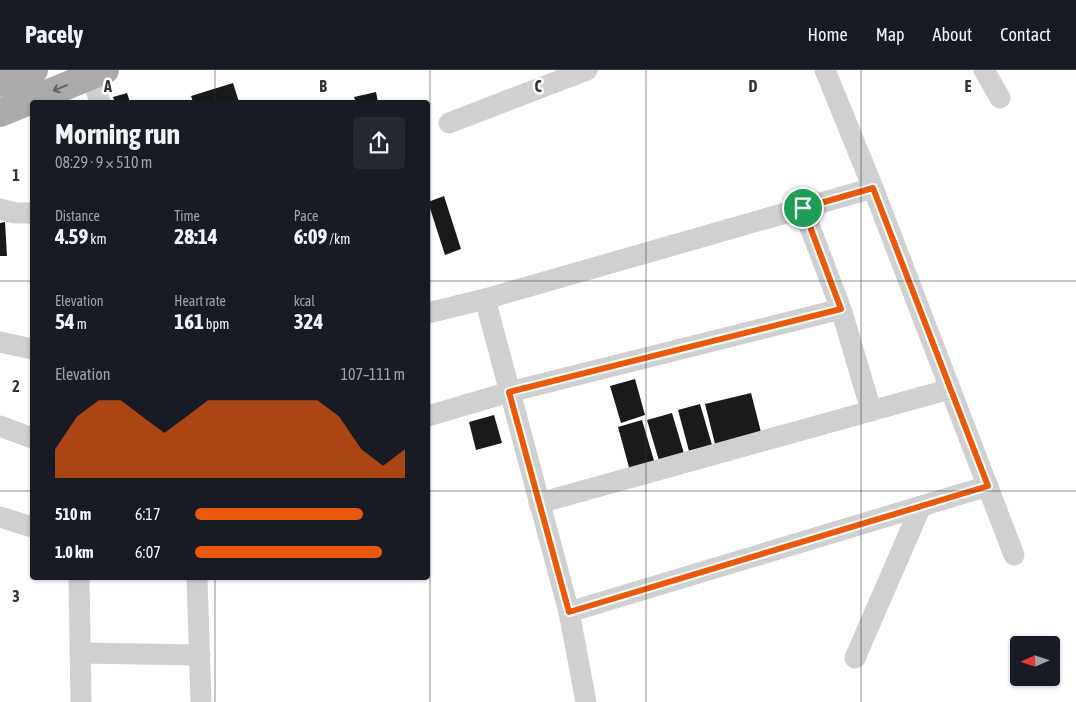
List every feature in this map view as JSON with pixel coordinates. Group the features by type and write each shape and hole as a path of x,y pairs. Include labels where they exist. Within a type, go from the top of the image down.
{"main road":[{"path":"0,83 34,70"},
{"path":"39,100 98,73"},
{"path":"0,113 30,104"}],"street":[{"path":"448,123 586,70"},
{"path":"825,70 873,188 1014,556"},
{"path":"984,70 1000,98"},
{"path":"98,73 100,100"},
{"path":"430,313 485,299 873,188"},
{"path":"803,208 841,309 871,410"},
{"path":"0,209 15,213 30,214"},
{"path":"485,299 569,612 586,702"},
{"path":"430,415 509,392 841,309"},
{"path":"0,342 30,349"},
{"path":"539,503 950,389"},
{"path":"0,426 30,437"},
{"path":"569,612 988,486"},
{"path":"855,658 921,506"},
{"path":"0,517 30,526"},
{"path":"79,580 81,702"},
{"path":"196,580 202,702"},
{"path":"80,653 200,655"}],"building":[{"path":"233,83 238,100 192,100 191,96"},
{"path":"376,92 378,100 355,100 354,97"},
{"path":"127,93 129,100 114,100 113,97"},
{"path":"444,196 461,249 445,255 430,208 430,201"},
{"path":"5,222 7,256 0,256 0,223"},
{"path":"635,379 645,415 621,423 610,386"},
{"path":"751,393 762,436 716,448 705,404"},
{"path":"700,404 712,445 689,451 678,410"},
{"path":"672,413 685,457 660,464 647,420"},
{"path":"494,415 502,443 476,450 469,422"},
{"path":"642,420 655,464 630,471 618,427"}],"route":[{"path":"873,188 988,486 569,612 509,392 841,309 803,208 873,188"}]}
